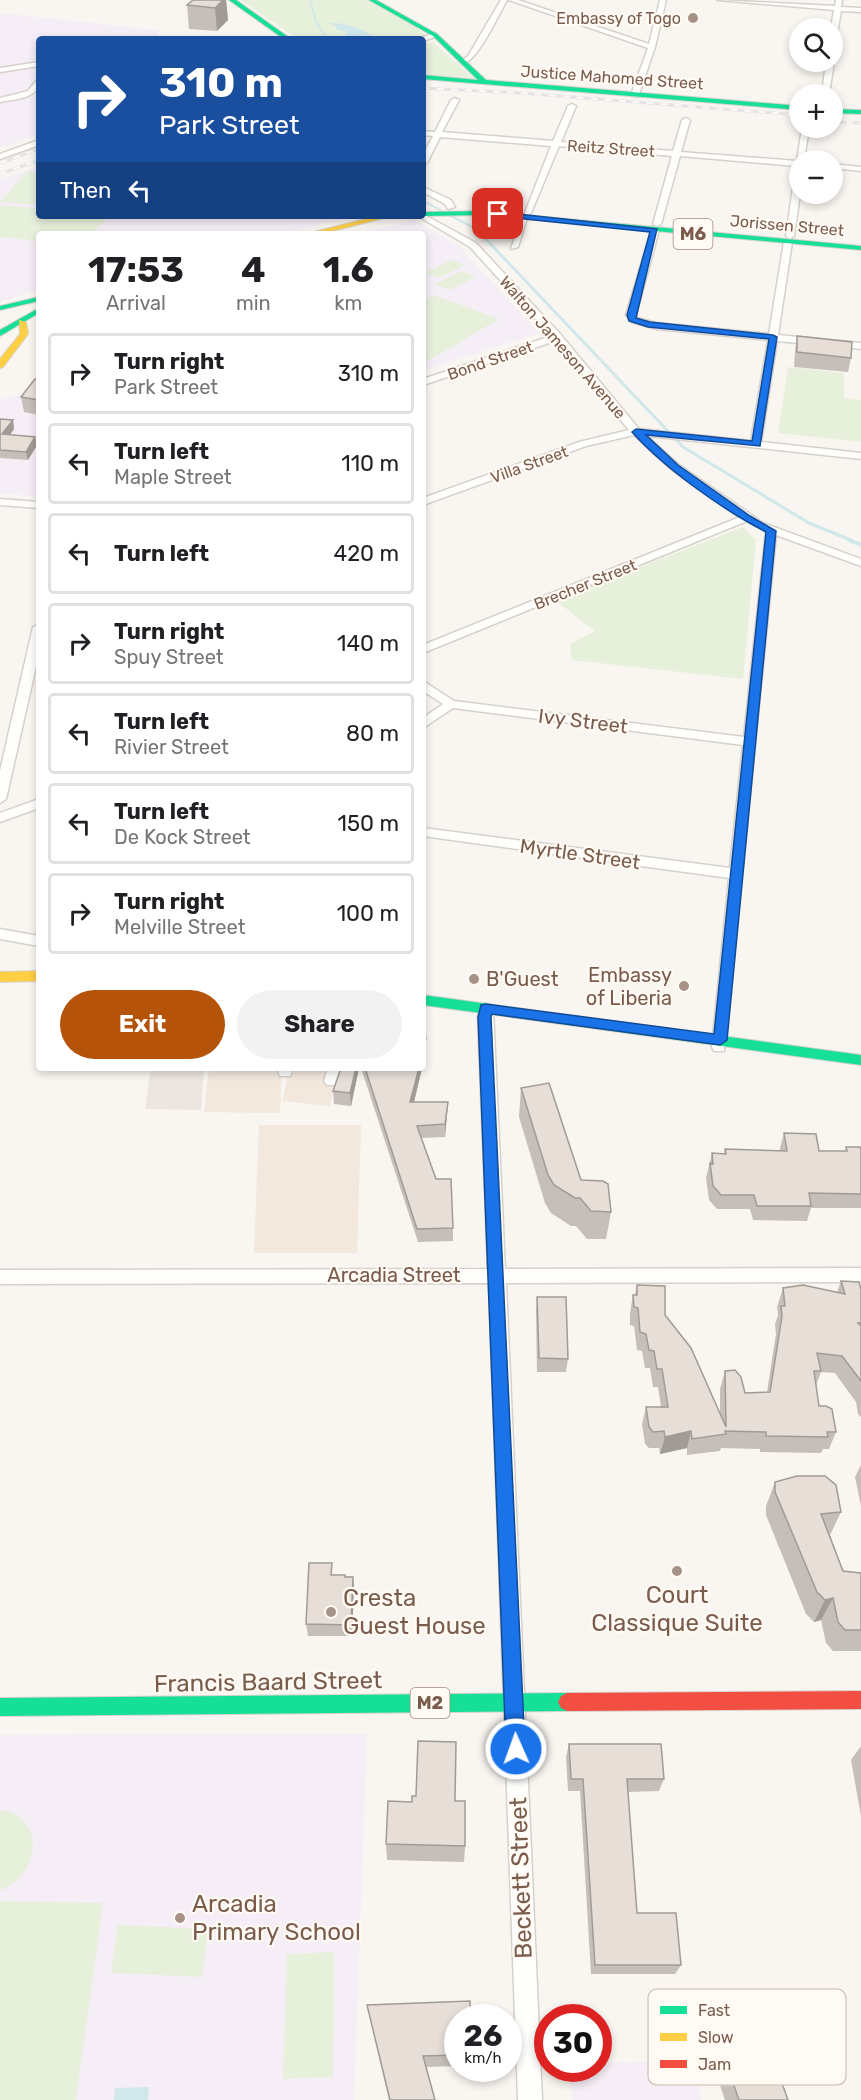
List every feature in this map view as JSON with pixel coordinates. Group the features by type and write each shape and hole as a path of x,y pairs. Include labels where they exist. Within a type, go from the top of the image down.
{"main road":[{"path":"232,0 284,36"},
{"path":"372,0 435,35 485,83"},
{"path":"465,64 496,78 543,87"},
{"name":"Justice Mahomed Street","path":"426,76 789,107"},
{"path":"843,111 861,112"},
{"name":"Jorissen Street","path":"426,213 453,208 789,239 861,248"},
{"name":"Jorissen Street","path":"336,231 378,219"},
{"path":"336,231 384,219"},
{"name":"Jorissen Street","path":"336,231 397,219"},
{"name":"Jorissen Street","path":"789,239 861,243"},
{"path":"0,308 36,300"},
{"path":"0,365 23,328 36,313"},
{"path":"0,317 23,328"},
{"path":"0,334 23,328 36,319"},
{"path":"0,967 36,967"},
{"path":"0,977 36,976"},
{"path":"426,1001 485,1013"},
{"path":"426,1008 485,1013 861,1060"},
{"path":"720,1043 861,1067"},
{"name":"Francis Baard Street","path":"0,1707 861,1700"}],"street":[{"path":"465,64 504,0"},
{"path":"512,0 652,47"},
{"path":"635,95 652,47 663,0"},
{"path":"720,0 838,4 861,10"},
{"path":"426,38 435,35"},
{"path":"0,70 36,64"},
{"path":"0,100 31,93 36,87"},
{"path":"426,157 455,100"},
{"path":"514,247 572,106"},
{"path":"686,120 631,318 657,326 861,346"},
{"name":"Reitz Street","path":"426,133 789,162"},
{"path":"0,157 36,143"},
{"path":"843,167 861,169"},
{"path":"426,191 448,202 453,208"},
{"path":"756,444 794,204"},
{"name":"Walton Jameson Avenue","path":"426,216 473,245 558,337 636,432 675,466 746,518 771,531 861,563"},
{"name":"Bond Street","path":"426,381 558,337"},
{"name":"Villa Street","path":"426,501 583,444 636,432 861,456"},
{"path":"0,502 36,505"},
{"name":"Brecher Street","path":"426,648 746,518"},
{"path":"720,1043 771,531"},
{"path":"0,799 36,651"},
{"name":"Ivy Street","path":"426,687 451,704 749,742"},
{"path":"426,722 451,704"},
{"path":"0,818 36,804"},
{"name":"Myrtle Street","path":"426,832 737,874"},
{"path":"0,934 36,940"},
{"name":"Beckett Street","path":"485,1013 530,2100"},
{"name":"Arcadia Street","path":"0,1277 497,1274 861,1275"}],"shaded area":[{"path":"0,13 158,30 158,36 36,36 36,135 0,148"},
{"path":"36,167 36,219 344,219 291,231 36,231 36,290 0,302 0,180"},
{"path":"414,220 458,245 539,333 426,370 426,231 369,231"},
{"path":"36,390 36,497 0,493 0,400"},
{"path":"151,1071 204,1071 201,1110 145,1109"},
{"path":"209,1071 282,1071 280,1113 204,1112"},
{"path":"289,1071 337,1071 330,1106 282,1101"},
{"path":"259,1125 361,1125 357,1253 254,1253"},
{"name":"Arcadia Primary School","path":"367,1734 354,2100 0,2100 0,1735"},
{"path":"612,2063 648,2063 648,2085 699,2085 701,2100 572,2100 571,2082 612,2082"}],"green space":[{"path":"241,0 366,0 413,25 425,35 422,36 294,36"},
{"path":"433,42 473,78 426,74 426,43"},
{"path":"27,171 36,172 36,205 0,202"},
{"path":"0,205 36,208 36,219 106,219 96,231 36,231 36,241 0,237"},
{"path":"451,260 465,265 439,278 426,272"},
{"path":"462,271 476,277 450,290 435,284"},
{"path":"434,295 499,319 426,362 426,299"},
{"path":"788,367 844,373 844,398 861,400 861,442 778,433"},
{"path":"743,527 756,540 743,679 572,660 570,644 595,631 555,600"},
{"path":"0,1810 15,1815 26,1823 33,1848 30,1861 23,1873 13,1883 0,1890"},
{"path":"0,1901 103,1903 76,2100 0,2100"},
{"path":"118,1925 208,1929 202,1977 111,1973"},
{"path":"334,1952 333,2077 283,2079 287,1954"}],"water":[{"path":"329,23 353,26 372,36 344,36 348,32 337,30 336,26"},
{"path":"149,2087 148,2100 114,2100 115,2088"}],"building":[{"path":"193,0 223,0 215,8 187,5"},
{"path":"797,336 852,342 851,358 797,352"},
{"path":"35,379 36,400 21,397"},
{"path":"0,419 13,420 2,434 35,437 26,452 0,450"},
{"path":"340,1071 355,1071 350,1093 333,1091"},
{"path":"366,1071 418,1071 410,1102 448,1102 445,1124 417,1126 436,1179 451,1179 453,1228 417,1229"},
{"path":"549,1083 581,1180 603,1181 608,1184 611,1212 591,1211 580,1198 575,1198 554,1185 548,1175 521,1088"},
{"path":"784,1133 816,1134 819,1151 847,1151 846,1147 860,1147 861,1194 809,1193 811,1206 757,1206 754,1195 721,1195 713,1186 710,1163 713,1164 712,1153 726,1154 725,1149 787,1151"},
{"path":"841,1281 859,1282 861,1289 861,1323 858,1323 861,1326 861,1381 842,1356 817,1353 821,1371 814,1371 819,1406 832,1409 836,1432 827,1432 828,1437 766,1436 766,1432 725,1431 726,1434 692,1439 691,1431 665,1437 664,1431 653,1432 649,1427 646,1407 668,1407 662,1369 657,1369 654,1351 649,1350 646,1334 640,1332 638,1308 634,1307 633,1295 637,1295 637,1285 665,1286 665,1315 691,1348 726,1427 725,1371 735,1370 741,1377 745,1393 770,1392 782,1316 781,1306 785,1306 783,1288 803,1285 845,1294"},
{"path":"537,1297 566,1297 568,1359 539,1358"},
{"path":"797,1476 825,1476 836,1485 841,1512 821,1514 843,1571 861,1573 861,1630 845,1630 838,1622 833,1598 825,1600 817,1592 775,1492 775,1482"},
{"name":"Cresta Guest House","path":"309,1563 332,1563 331,1575 353,1577 351,1625 306,1624"},
{"path":"418,1741 456,1742 455,1801 465,1801 465,1846 386,1844 388,1801 412,1802 412,1796 416,1796"},
{"path":"569,1744 661,1744 664,1779 627,1779 637,1913 676,1913 681,1965 595,1965 583,1779 571,1779"},
{"path":"470,2001 470,2004 444,2004 444,2055 423,2056 435,2100 390,2100 367,2005"},
{"path":"734,2085 783,2085 788,2100 739,2100"}],"waterway":[{"path":"310,0 316,22 325,36"},
{"path":"426,203 476,229 483,237"},
{"path":"482,235 683,447 809,523 853,541"},
{"path":"849,540 861,545"}],"railway":[{"path":"426,88 522,93 789,114"},
{"path":"843,122 861,123"},
{"path":"0,163 36,150"},
{"path":"0,174 36,161"}],"traffic: fast":[{"path":"232,0 284,36"},
{"path":"372,0 435,35 485,83"},
{"path":"426,77 789,107"},
{"path":"843,111 861,112"},
{"path":"426,214 482,213 861,248"},
{"path":"0,308 36,300"},
{"path":"0,334 36,312"},
{"path":"426,1000 861,1060"},
{"path":"0,1707 567,1702"}],"traffic: slow":[{"path":"323,231 375,219"},
{"path":"0,365 24,334 22,322"},
{"path":"0,977 36,976"}],"traffic: jam":[{"path":"567,1702 861,1700"}],"place":[{"name":"Embassy of Togo","path":"693,18"},
{"name":"B'Guest","path":"474,979"},
{"name":"Embassy of Liberia","path":"684,986"},
{"name":"Court Classique Suite","path":"677,1571"},
{"name":"Cresta Guest House","path":"331,1612"},
{"name":"Arcadia Primary School","path":"180,1918"}],"route":[{"path":"498,214 655,230 631,315 632,319 648,325 773,337 756,444 636,432 675,466 746,518 771,531 720,1040 486,1009 484,1017 516,1749"}]}
